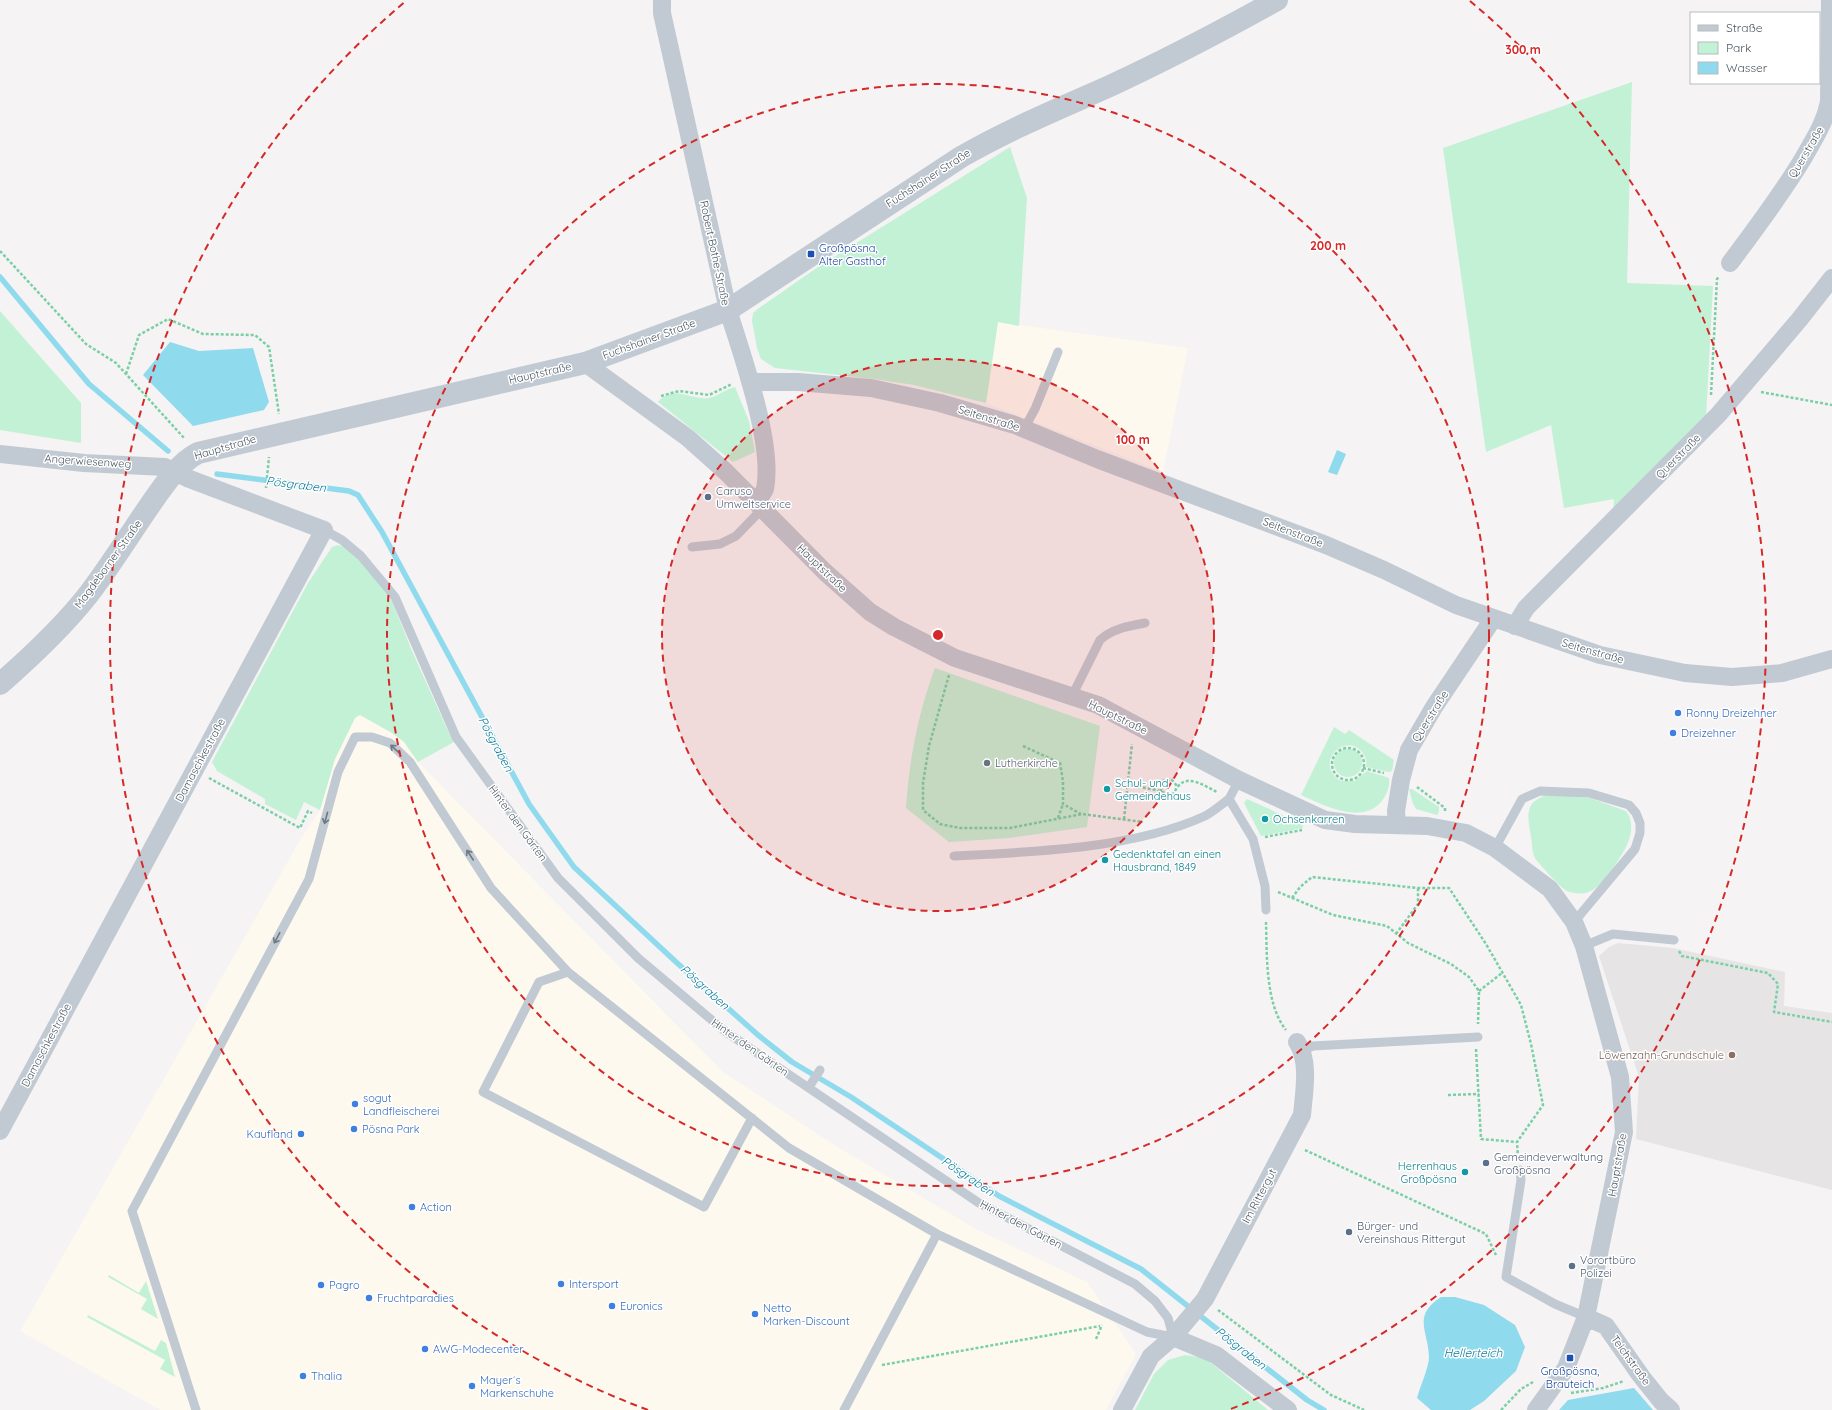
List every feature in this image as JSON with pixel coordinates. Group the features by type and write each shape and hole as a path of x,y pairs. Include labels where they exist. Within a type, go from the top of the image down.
{"street":[{"name":"Robert-Bothe-Straße","path":"662,0 662,13 728,310 750,382 760,422 766,467 765,489 759,505"},
{"name":"Fuchshainer Straße","path":"585,363 728,310 961,157 988,141 1182,51 1277,0"},
{"name":"Querstraße","path":"1730,263 1760,224 1796,171 1826,117 1829,102 1830,0"},
{"name":"Querstraße","path":"1515,626 1526,608 1718,415 1799,320 1832,278"},
{"name":"Hauptstraße","path":"175,472 188,458 191,442 585,363 688,438 726,472 825,572 870,612 894,627 955,658 1098,705 1239,780 1325,820 1355,824 1451,829 1466,833 1495,848 1550,889 1574,922 1584,946 1620,1077 1624,1132 1586,1317 1566,1368 1536,1410"},
{"name":"Seitenstraße","path":"750,382 798,382 871,388 940,403 1024,428 1097,459 1326,545 1384,570 1456,605 1493,620 1600,655 1649,666 1704,675 1732,677 1782,673 1832,659"},
{"name":"Angerwiesenweg","path":"0,454 84,463 151,465 165,467 175,472"},
{"path":"175,472 324,530"},
{"name":"Magdeborner Straße","path":"0,684 32,656 61,627 88,595 160,491 175,472"},
{"name":"Damaschkestraße","path":"0,1131 324,530"},
{"name":"Querstraße","path":"1397,825 1396,811 1408,750 1493,620"},
{"name":"Im Rittergut","path":"1122,1410 1151,1356 1173,1337 1198,1307 1302,1115 1305,1080 1300,1046"},
{"name":"Teichstraße","path":"1586,1317 1606,1326 1661,1402 1671,1410"},
{"path":"1173,1337 1216,1355 1282,1408"}],"lane":[{"path":"1024,428 1035,409 1058,352"},
{"path":"692,547 720,544 736,536 759,505"},
{"name":"Hinter den Gärten","path":"324,530 342,540 361,556 395,597 456,737 558,878 638,958 726,1032 811,1084 979,1203 1135,1284 1155,1301 1168,1318 1173,1337"},
{"path":"1072,696 1100,640 1106,634 1122,628 1145,623"},
{"path":"196,1410 132,1211 309,879 338,772 355,737 372,737 390,744 410,762 491,888 568,972 789,1148 937,1234 1146,1332 1173,1337"},
{"path":"954,856 1022,853 1088,846 1141,837 1206,816 1230,799 1239,780"},
{"path":"1495,848 1522,799 1540,791 1589,793 1629,805 1636,813 1640,823 1640,833 1635,849 1574,922"},
{"path":"1230,799 1253,839 1265,886 1266,910"},
{"path":"1584,946 1613,934 1674,940"},
{"path":"568,972 539,982 484,1092 704,1207 752,1118"},
{"path":"1300,1046 1478,1037"},
{"path":"811,1084 820,1070"},
{"path":"1520,1170 1520,1180 1506,1277 1555,1304 1586,1317"},
{"path":"844,1410 937,1234"}],"path":[{"path":"0,251 86,344 116,363 191,442"},
{"path":"1718,415 1713,408 1711,397 1717,279 1730,263"},
{"path":"126,374 139,335 168,319 203,334 255,335 269,347 279,414 272,416"},
{"path":"647,408 661,396 669,393 684,392 709,396 733,384 750,382"},
{"path":"1741,387 1832,405"},
{"path":"266,488 268,473"},
{"path":"955,658 929,746 923,783 923,810 940,824 960,828 1010,828 1082,814 1146,822"},
{"path":"1124,819 1133,739"},
{"path":"1023,746 1060,763 1063,781 1063,804 1058,818"},
{"path":"1346,748 1357,751 1361,754 1364,763 1359,776 1349,780 1338,776 1332,767 1332,761 1336,753 1346,748"},
{"path":"194,770 300,828 308,811 325,820"},
{"path":"1161,792 1161,786 1164,780 1172,780 1177,786"},
{"path":"1401,780 1411,783 1445,808 1451,829"},
{"path":"1128,785 1170,795 1174,794 1177,786 1183,782 1195,781 1230,799"},
{"path":"1063,804 1082,814"},
{"path":"1253,839 1316,828 1325,820"},
{"path":"1292,898 1300,887 1312,876 1418,888 1450,888 1521,1005 1531,1044 1543,1105 1516,1142 1518,1156"},
{"path":"1265,886 1333,915 1387,926 1408,943 1451,964 1468,977 1479,991 1478,1037 1476,1047 1481,1139 1516,1142"},
{"path":"1396,934 1418,904 1418,888"},
{"path":"1266,910 1267,961 1272,1002 1284,1026 1300,1046"},
{"path":"1674,940 1682,956 1768,973 1778,984 1774,1012 1832,1022"},
{"path":"1479,991 1502,973"},
{"path":"1448,1095 1479,1094"},
{"path":"1288,1142 1486,1234 1506,1277"},
{"path":"1198,1307 1247,1333 1331,1395 1364,1410"},
{"path":"866,1368 1102,1326"},
{"path":"1550,1390 1575,1394 1603,1388 1641,1376"}],"shaded area":[{"path":"998,322 1188,348 1163,472 986,403"},
{"path":"360,715 392,733 404,742 418,762 723,1072 836,1146 976,1229 1087,1282 1136,1354 1106,1410 160,1410 20,1331 303,835 320,810 335,759 355,718"},
{"name":"Löwenzahn-Grundschule","path":"1618,943 1673,948 1785,972 1784,1006 1832,1013 1832,1190 1636,1139 1639,1077 1599,956 1609,947"}],"green space":[{"path":"1632,82 1627,283 1713,286 1706,418 1613,512 1614,499 1564,508 1551,425 1486,452 1443,148"},
{"path":"1010,147 1027,198 1019,326 998,322 986,403 914,385 775,368 761,359 757,348 752,321 753,313 818,267"},
{"path":"0,311 81,403 81,443 0,430"},
{"path":"735,387 749,421 755,452 733,462 658,402 670,394 683,394 709,398"},
{"path":"338,545 344,547 356,557 376,578 391,599 412,651 454,742 418,762 404,742 392,733 360,715 355,718 335,759 320,810 304,802 296,820 265,804 265,799 217,771 212,762 308,583 332,547"},
{"path":"935,668 1100,726 1087,827 1009,838 949,842 906,808 909,773 915,737"},
{"path":"1334,727 1345,734 1349,730 1394,760 1392,771 1389,772 1366,767 1366,759 1362,752 1355,747 1347,745 1334,753 1331,759 1330,767 1333,774 1341,781 1355,781 1367,771 1389,778 1385,796 1373,809 1353,813 1342,811 1320,804 1301,795"},
{"path":"1348,749 1358,753 1362,763 1358,773 1348,777 1338,773 1334,763 1338,753"},
{"path":"1409,789 1412,789 1439,807 1439,812 1437,815 1416,809"},
{"path":"1553,794 1590,798 1626,811 1629,816 1631,822 1631,833 1625,849 1602,883 1591,891 1585,893 1573,893 1567,891 1550,876 1534,856 1529,821 1530,809 1532,804 1537,800 1544,796"},
{"path":"1247,799 1302,824 1303,828 1261,836 1244,803"},
{"path":"109,1275 139,1293 146,1281 158,1319 141,1309 147,1299 108,1277"},
{"path":"88,1315 155,1351 161,1340 166,1343 175,1377 160,1369 165,1360 87,1317"},
{"path":"1185,1355 1205,1358 1268,1410 1135,1410 1154,1374 1168,1360"}],"water":[{"path":"170,342 199,351 253,348 269,402 264,410 193,426 143,375"},
{"path":"1337,450 1346,454 1337,475 1328,472"},
{"name":"Hellerteich","path":"1441,1297 1455,1297 1484,1305 1515,1325 1525,1347 1516,1371 1484,1401 1470,1410 1431,1410 1417,1398 1429,1361 1424,1317 1432,1304"},
{"path":"1634,1388 1653,1410 1559,1410 1568,1400"}],"waterway":[{"name":"Pösgraben","path":"0,277 89,384 168,451"},
{"name":"Pösgraben","path":"217,474 349,491 358,495 382,532 529,804 574,867 676,962 758,1035 792,1062 851,1097 999,1196 1141,1269 1307,1400 1324,1410"}],"place":[{"name":"Großpösna, Alter Gasthof","path":"811,254"},
{"name":"Caruso Umweltservice","path":"708,497"},
{"name":"Ronny Dreizehner","path":"1678,713"},
{"name":"Dreizehner","path":"1673,733"},
{"name":"Lutherkirche","path":"987,763"},
{"name":"Schul- und Gemeindehaus","path":"1107,789"},
{"name":"Ochsenkarren","path":"1265,819"},
{"name":"Gedenktafel an einen Hausbrand, 1849","path":"1105,860"},
{"name":"Löwenzahn-Grundschule","path":"1732,1055"},
{"name":"sogut Landfleischerei","path":"355,1104"},
{"name":"Pösna Park","path":"354,1129"},
{"name":"Kaufland","path":"301,1134"},
{"name":"Gemeindeverwaltung Großpösna","path":"1486,1163"},
{"name":"Herrenhaus Großpösna","path":"1465,1172"},
{"name":"Action","path":"412,1207"},
{"name":"Bürger- und Vereinshaus Rittergut","path":"1349,1232"},
{"name":"Vorortbüro Polizei","path":"1572,1266"},
{"name":"Intersport","path":"561,1284"},
{"name":"Pagro","path":"321,1285"},
{"name":"Fruchtparadies","path":"369,1298"},
{"name":"Euronics","path":"612,1306"},
{"name":"Netto Marken-Discount","path":"755,1314"},
{"name":"AWG-Modecenter","path":"425,1349"},
{"name":"Großpösna, Brauteich","path":"1570,1358"},
{"name":"Thalia","path":"303,1376"},
{"name":"Mayer´s Markenschuhe","path":"472,1386"}]}
